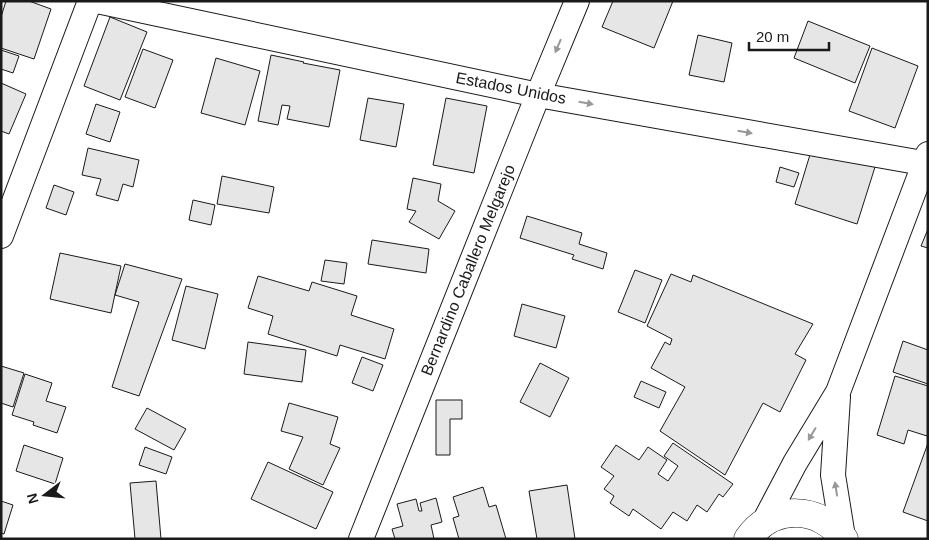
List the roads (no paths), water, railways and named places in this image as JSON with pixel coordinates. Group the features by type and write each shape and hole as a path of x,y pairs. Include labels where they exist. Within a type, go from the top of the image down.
{"highway":[{"path":"752,533 780,515 798,513 815,516 831,524 844,538"}],"street":[{"path":"1,236 90,1"},
{"name":"Estados Unidos","path":"97,1 538,95 926,161"},
{"name":"Bernardino Caballero Melgarejo","path":"361,539 577,1"},
{"path":"752,533 838,392 926,161"},
{"path":"838,392 833,475 844,538"}]}
